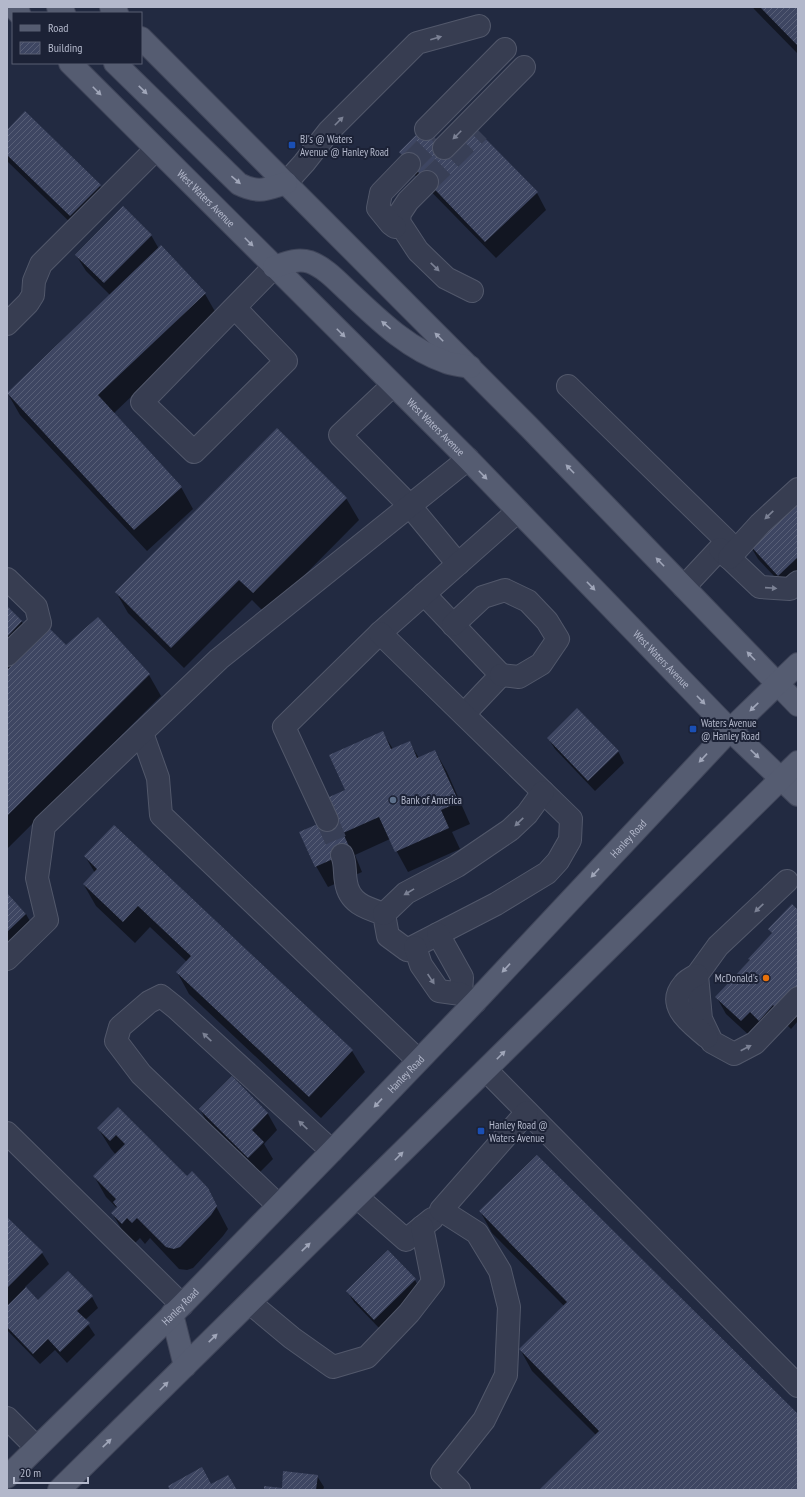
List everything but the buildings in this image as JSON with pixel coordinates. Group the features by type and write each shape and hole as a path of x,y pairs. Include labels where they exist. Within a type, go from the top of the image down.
{"main road":[{"path":"142,39 470,367 798,705"},
{"name":"West Waters Avenue","path":"71,64 274,268 468,459 730,730 798,795"},
{"path":"116,64 239,184 250,189 260,190 286,182"},
{"path":"274,268 291,261 308,262 323,268 383,323 411,345 430,356 447,363 470,367"},
{"name":"Hanley Road","path":"7,1477 177,1309 332,1151 418,1060 468,998 730,730 798,664"},
{"path":"59,1490 798,762"},
{"path":"177,1309 185,1366"}],"street":[{"path":"286,182 304,163 329,130 417,43 479,26"},
{"path":"435,138 519,62 479,131"},
{"path":"7,324 28,303 33,295 34,280 41,264 156,149"},
{"path":"414,168 381,193 378,208 391,224 446,278 472,291"},
{"path":"395,227 387,213 390,202 414,168"},
{"path":"414,168 408,201 400,213 399,222 418,251"},
{"path":"235,308 286,361 194,452 142,402 274,268"},
{"path":"392,385 340,435 410,506 458,564"},
{"path":"568,386 760,587 790,589 798,582"},
{"path":"7,958 47,920 37,878 44,826 219,659 468,459"},
{"path":"684,587 725,549 760,524 798,489"},
{"path":"326,820 284,727 380,633 518,511"},
{"path":"7,579 36,607 40,623 7,655"},
{"path":"424,594 453,625 501,675 519,677 541,664 558,639 547,621 528,601 505,590 483,597 453,625"},
{"path":"380,633 570,819 570,840 558,861 547,873 496,904 415,947 407,950 388,936 384,914"},
{"path":"464,714 501,675"},
{"path":"142,733 158,778 161,815 418,1060"},
{"path":"384,914 406,893 457,866 510,830 527,814 543,792"},
{"path":"342,854 346,884 352,899 367,909 384,914"},
{"path":"787,881 718,946 697,975 701,1019 712,1042 734,1054 755,1043 798,998"},
{"path":"415,947 421,965 439,991 468,998 462,977 438,934"},
{"path":"278,1205 141,1074 116,1041 120,1027 149,1002 161,996 332,1151"},
{"path":"486,1070 798,1386"},
{"path":"357,1197 406,1240 441,1210 528,1112"},
{"path":"7,1133 177,1309"},
{"path":"441,1210 477,1233 500,1271 509,1307 506,1375 484,1420 442,1473 459,1490"},
{"path":"250,1303 292,1338 333,1367 367,1357 409,1313 433,1282 422,1227"},
{"path":"7,1418 36,1447"}],"tunnel":[{"path":"427,182 479,131"},
{"path":"409,164 435,138"},
{"path":"327,820 342,855"}],"place":[{"name":"BJ's @ Waters Avenue @ Hanley Road","path":"292,145"},
{"name":"Waters Avenue @ Hanley Road","path":"693,729"},
{"name":"Bank of America","path":"393,800"},
{"name":"McDonald's","path":"766,978"},
{"name":"Hanley Road @ Waters Avenue","path":"481,1131"}]}
